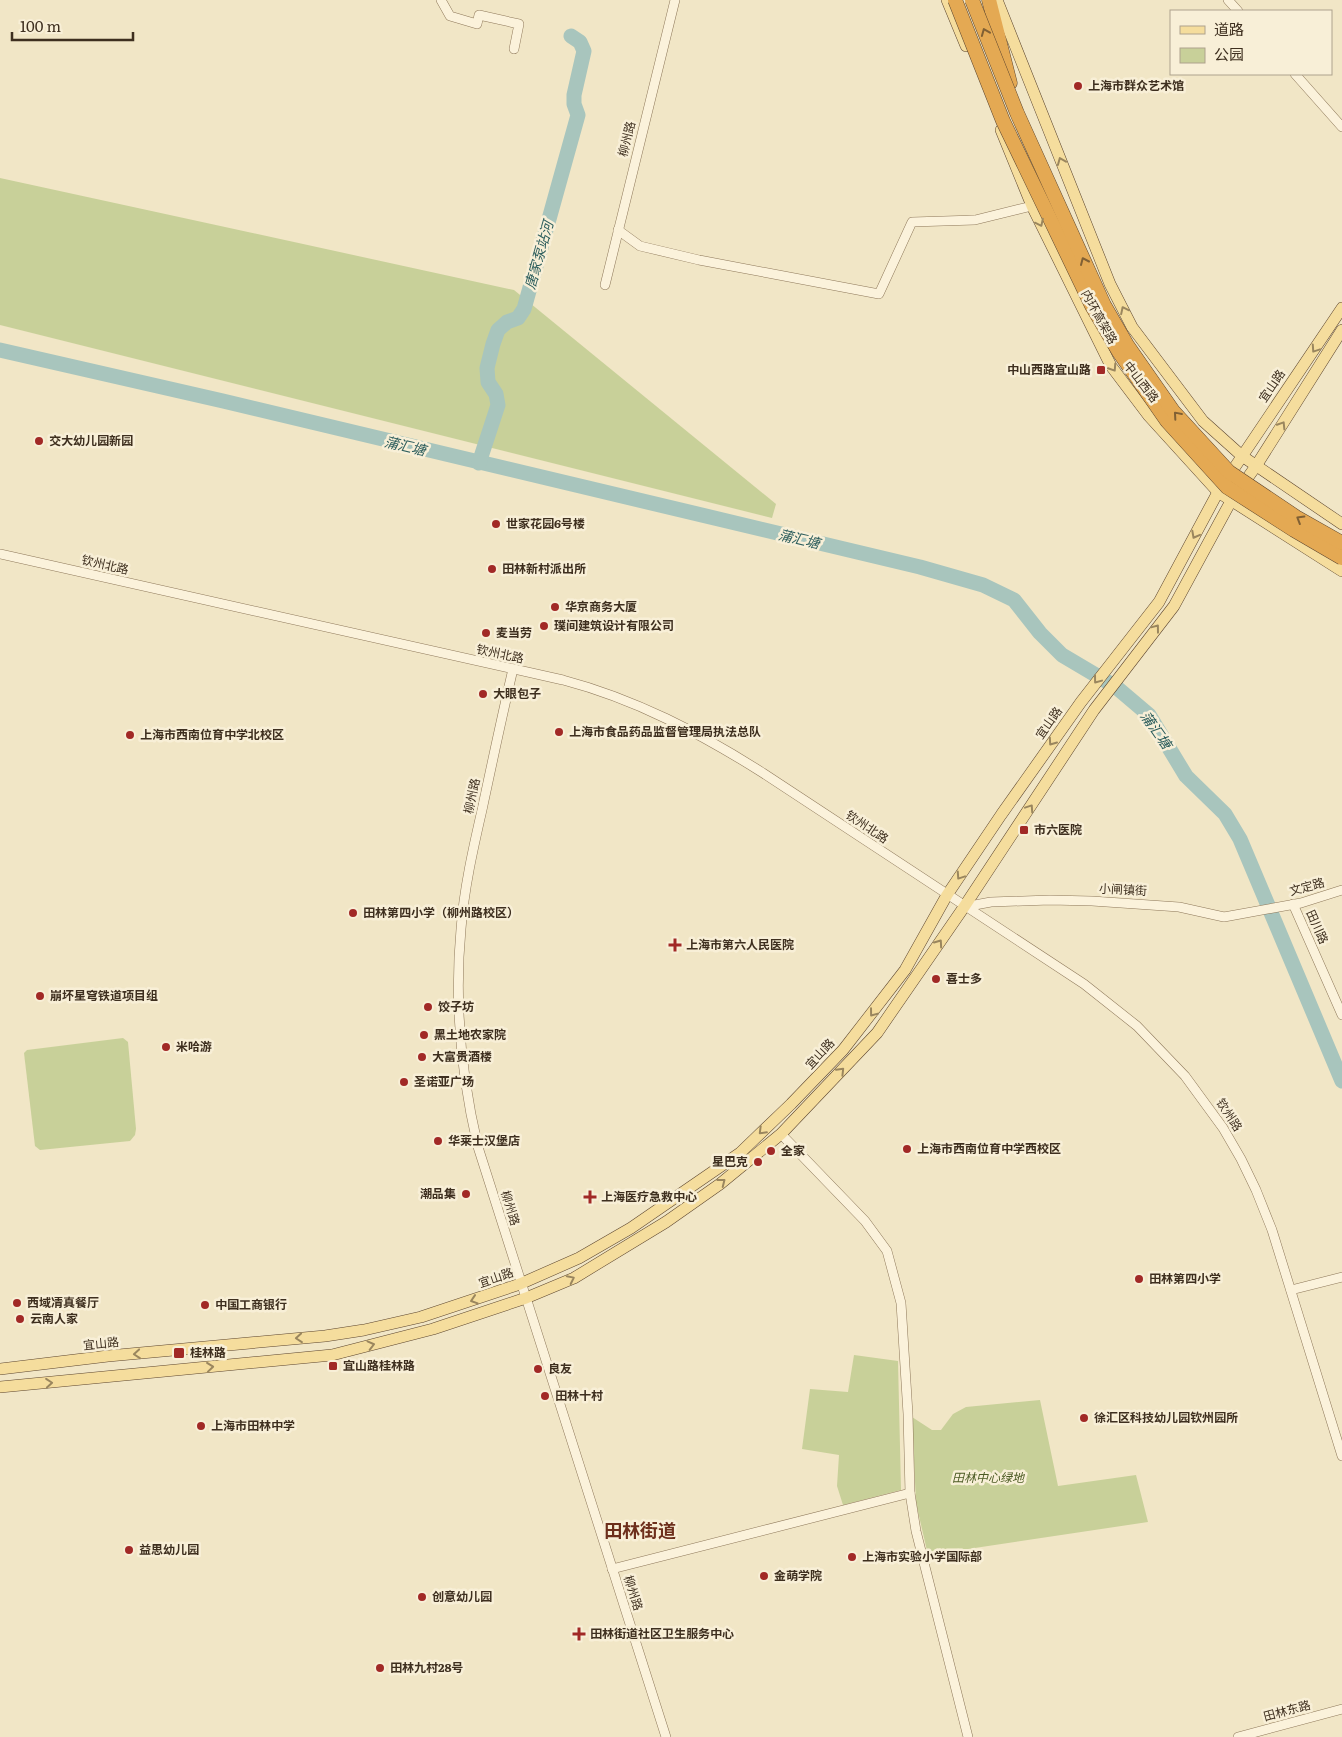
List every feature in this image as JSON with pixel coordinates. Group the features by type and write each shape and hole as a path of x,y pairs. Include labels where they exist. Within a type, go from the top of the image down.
{"highway":[{"path":"947,0 982,84 1006,127"},
{"name":"内环高架路","path":"955,0 1006,127 1092,306 1119,352 1167,421 1226,487 1342,558"},
{"name":"内环高架路","path":"972,0 1017,113 1104,304 1127,344 1174,411 1229,472 1296,517 1342,543"},
{"path":"989,0 1017,113"}],"main road":[{"name":"中山西路","path":"947,0 1032,206 1111,366 1148,415 1218,492 1342,572"},
{"name":"中山西路","path":"997,0 1107,275 1132,327 1203,421 1242,456 1342,524"},
{"name":"宜山路","path":"0,1369 108,1356 325,1336 364,1330 421,1316 520,1284 606,1243 671,1202 740,1153 797,1098 848,1043 904,970 947,895 1080,702 1159,602 1218,492 1342,308"},
{"path":"0,1387 332,1355 434,1328 526,1298 574,1278 666,1222 720,1184 781,1134 877,1033 964,907 1094,710 1174,606 1231,501 1256,466 1342,330"}],"street":[{"path":"441,0 450,16 477,24 479,15 519,24 514,49"},
{"name":"柳州路","path":"605,285 668,22 675,0"},
{"path":"1228,0 1237,10"},
{"path":"1296,75 1342,127"},
{"path":"618,230 640,246 699,260 879,294 912,222 975,220 1032,206"},
{"name":"钦州北路","path":"0,554 585,686 644,707 682,725 723,748 947,895"},
{"name":"柳州路","path":"513,669 467,882 461,928 458,998 463,1070 478,1147 520,1284 666,1737"},
{"name":"文定路","path":"1278,907 1342,890"},
{"name":"钦州路","path":"947,895 1110,1003 1144,1032 1185,1076 1223,1128 1256,1190 1272,1230 1342,1456"},
{"name":"小闸镇街","path":"964,907 991,902 1058,900 1137,903 1179,907 1224,917 1278,907"},
{"name":"田川路","path":"1293,904 1342,1015"},
{"path":"781,1134 865,1222 888,1251 901,1303 910,1493 916,1531 968,1737"},
{"path":"1291,1290 1342,1276"},
{"path":"612,1569 910,1493"},
{"name":"田林东路","path":"1238,1737 1342,1709"}],"green space":[{"path":"0,178 514,290 776,504 772,518 0,325"},
{"path":"123,1038 128,1042 135,1135 130,1141 40,1150 35,1146 24,1053 27,1050"},
{"path":"854,1355 898,1361 901,1490 843,1505 837,1486 839,1455 802,1449 810,1389 848,1392"},
{"name":"田林中心绿地","path":"1040,1400 1058,1486 1136,1475 1148,1522 928,1555 916,1503 912,1417 932,1430 941,1430 953,1414 966,1407"}],"waterway":[{"name":"唐家泵站河","path":"479,463 498,405 496,394 488,382 487,368 493,344 498,330 507,322 518,318 524,309 578,115 574,104 574,95 584,51 580,42 571,36"},
{"name":"蒲汇塘","path":"0,350 223,401 920,567 983,585 1014,600 1040,633 1062,655 1116,687 1149,715 1186,776 1225,814 1240,839 1342,1081"}],"place":[{"name":"上海市群众艺术馆","path":"1078,86"},
{"name":"中山西路宜山路","path":"1101,370"},
{"name":"交大幼儿园新园","path":"39,441"},
{"name":"世家花园6号楼","path":"496,524"},
{"name":"田林新村派出所","path":"492,569"},
{"name":"华京商务大厦","path":"555,607"},
{"name":"璞间建筑设计有限公司","path":"544,626"},
{"name":"麦当劳","path":"486,633"},
{"name":"大眼包子","path":"483,694"},
{"name":"上海市食品药品监督管理局执法总队","path":"559,732"},
{"name":"上海市西南位育中学北校区","path":"130,735"},
{"name":"市六医院","path":"1024,830"},
{"name":"田林第四小学（柳州路校区）","path":"353,913"},
{"name":"上海市第六人民医院","path":"675,945"},
{"name":"喜士多","path":"936,979"},
{"name":"崩坏星穹铁道项目组","path":"40,996"},
{"name":"饺子坊","path":"428,1007"},
{"name":"黑土地农家院","path":"424,1035"},
{"name":"米哈游","path":"166,1047"},
{"name":"大富贵酒楼","path":"422,1057"},
{"name":"圣诺亚广场","path":"404,1082"},
{"name":"华莱士汉堡店","path":"438,1141"},
{"name":"上海市西南位育中学西校区","path":"907,1149"},
{"name":"全家","path":"771,1151"},
{"name":"星巴克","path":"758,1162"},
{"name":"潮品集","path":"466,1194"},
{"name":"上海医疗急救中心","path":"590,1197"},
{"name":"田林第四小学","path":"1139,1279"},
{"name":"西域凊真餐厅","path":"17,1303"},
{"name":"中国工商银行","path":"205,1305"},
{"name":"云南人家","path":"20,1319"},
{"name":"桂林路","path":"179,1353"},
{"name":"宜山路桂林路","path":"333,1366"},
{"name":"良友","path":"538,1369"},
{"name":"田林十村","path":"545,1396"},
{"name":"徐汇区科技幼儿园钦州园所","path":"1084,1418"},
{"name":"上海市田林中学","path":"201,1426"},
{"name":"益思幼儿园","path":"129,1550"},
{"name":"上海市实验小学国际部","path":"852,1557"},
{"name":"金萌学院","path":"764,1576"},
{"name":"创意幼儿园","path":"422,1597"},
{"name":"田林街道社区卫生服务中心","path":"579,1634"},
{"name":"田林九村28号","path":"380,1668"}],"district":[{"name":"田林街道","path":"640,1531"}]}
